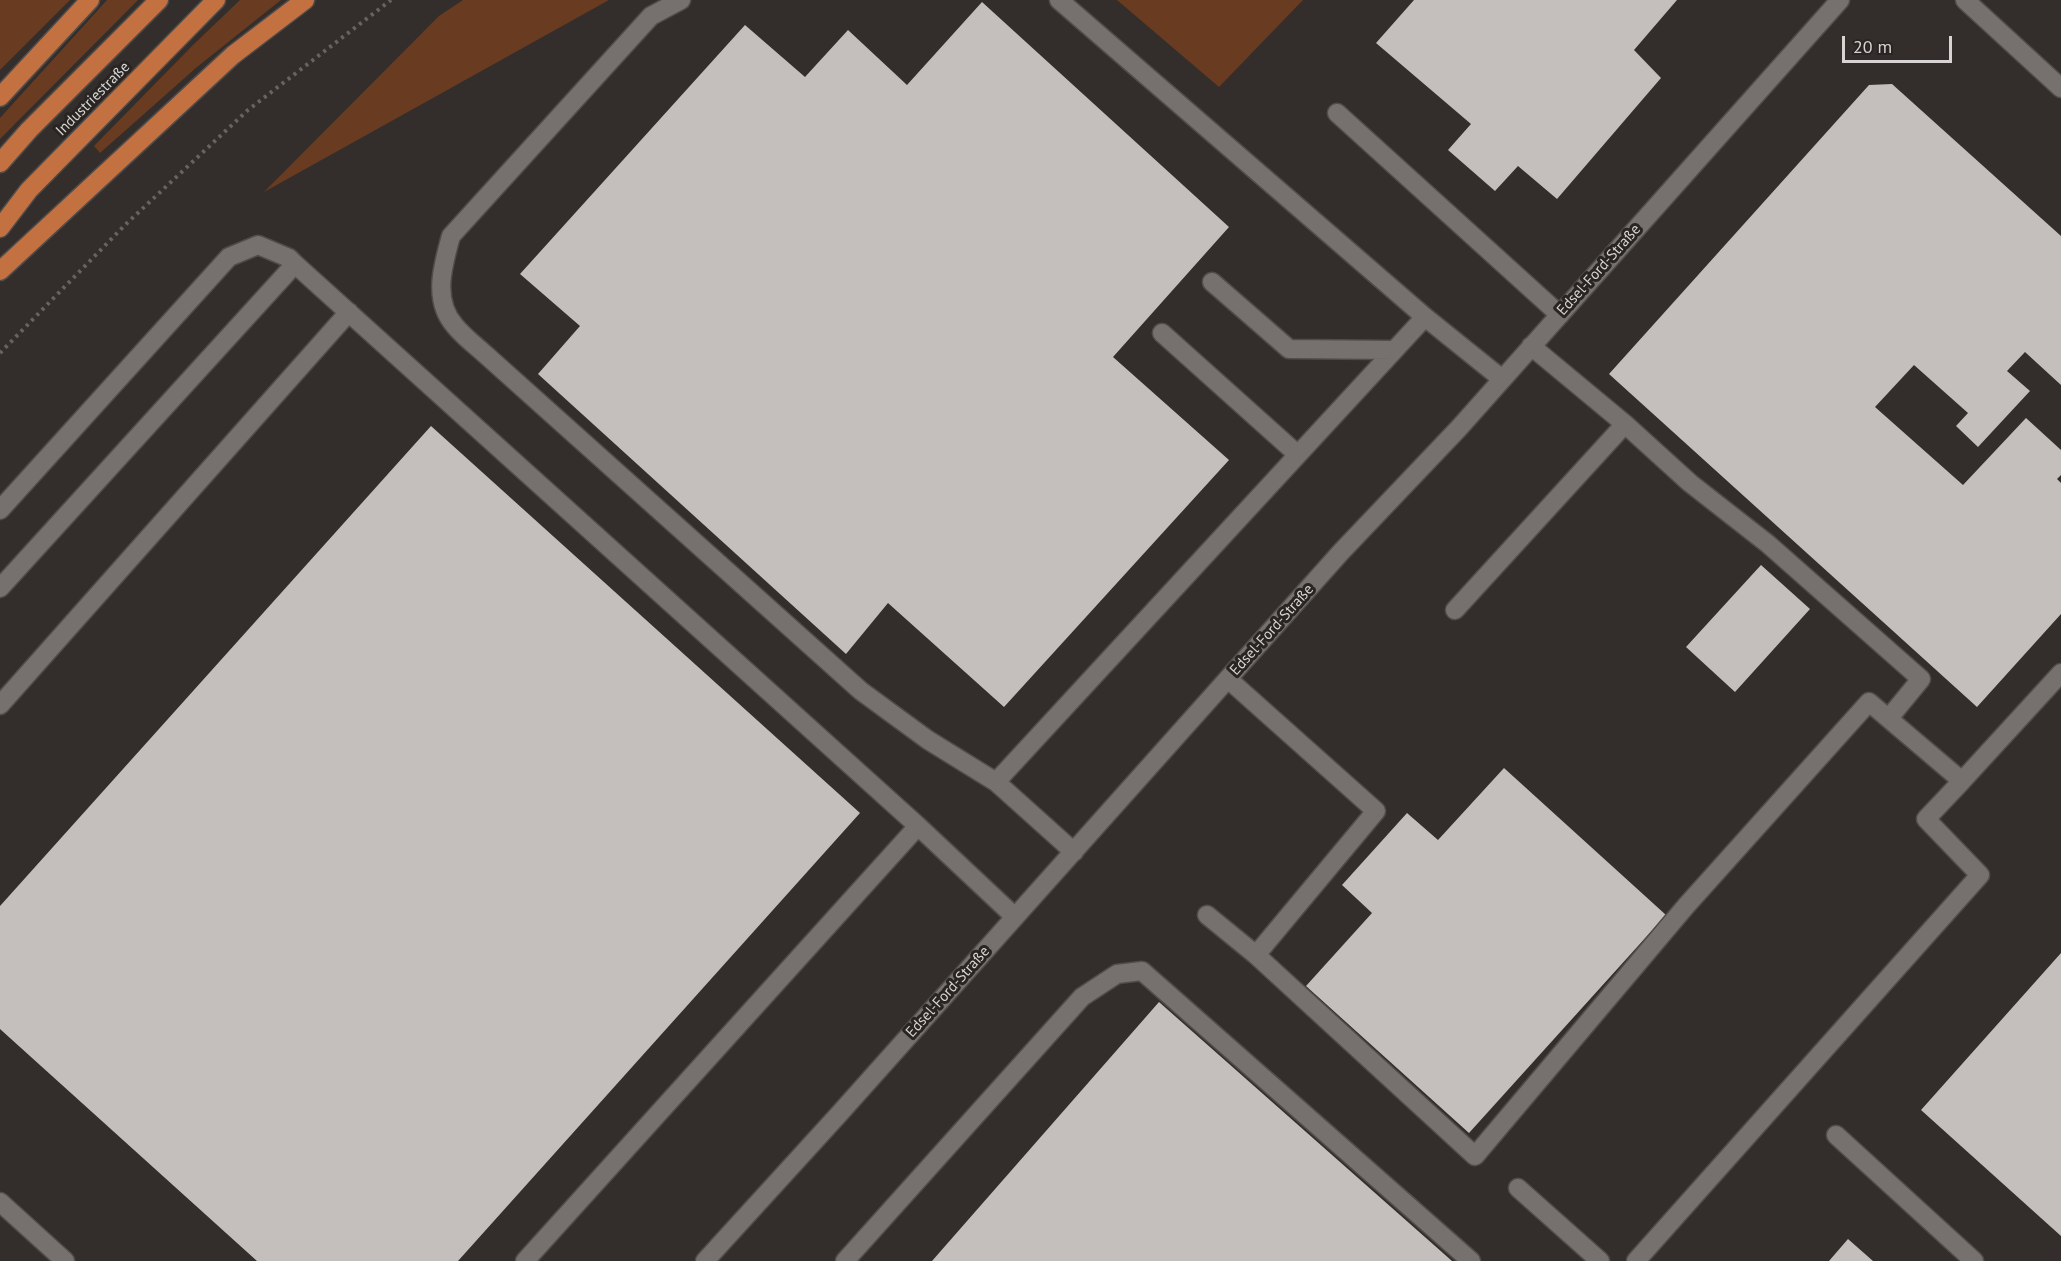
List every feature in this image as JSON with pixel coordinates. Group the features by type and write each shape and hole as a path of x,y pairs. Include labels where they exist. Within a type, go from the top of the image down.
{"highway":[{"path":"0,97 90,0"},
{"name":"Industriestraße","path":"0,163 29,130 159,0"},
{"name":"Industriestraße","path":"0,228 29,190 216,0"},
{"path":"0,271 233,55 305,0"}],"street":[{"path":"681,0 651,16 451,236 441,271 443,306 453,325 486,356 861,691 928,740 996,782 1074,852"},
{"path":"1059,0 1425,317 1502,379"},
{"name":"Edsel-Ford-Straße","path":"705,1261 1341,552 1459,428 1840,0"},
{"path":"1965,0 2061,88"},
{"path":"1337,113 1560,315"},
{"path":"0,510 229,257 258,245 289,258 296,264 918,826 1015,917"},
{"path":"0,588 296,264"},
{"path":"1212,282 1289,349 1394,350"},
{"path":"0,705 349,312"},
{"path":"996,782 1425,317"},
{"path":"1162,333 1298,454"},
{"path":"1531,346 1625,424 1690,483 1768,544 1921,679 1888,718"},
{"path":"1455,610 1625,424"},
{"path":"1636,1261 1980,875 1926,819 2061,673"},
{"path":"1228,679 1376,812 1256,955"},
{"path":"1207,915 1256,955 1474,1156 1686,906 1869,702 1962,781"},
{"path":"525,1261 918,826"},
{"path":"845,1261 1082,997 1118,974 1142,971 1471,1261"},
{"path":"1836,1135 1974,1261"},
{"path":"1518,1188 1600,1261"},
{"path":"0,1202 65,1261"}],"path":[{"path":"0,352 125,225 249,110 390,0"}],"shaded area":[{"path":"0,0 70,0 0,70"},
{"path":"107,0 138,0 0,139 0,118"},
{"path":"240,0 281,0 197,67 100,153 94,146"},
{"path":"463,0 609,0 264,192 439,16"},
{"path":"1117,0 1303,0 1219,87"}],"building":[{"path":"1414,0 1677,0 1634,50 1661,78 1557,199 1518,166 1495,191 1448,150 1471,124 1376,43"},
{"path":"982,2 1229,227 1113,357 1229,460 1004,707 888,603 846,654 538,374 580,326 520,274 745,25 805,77 848,30 907,85"},
{"path":"1892,84 2061,236 2061,385 2025,352 2007,371 2030,391 1978,447 1956,426 1968,413 1914,365 1875,407 1963,485 2026,418 2061,450 2061,475 2057,479 2061,483 2061,614 1977,707 1609,374 1869,85"},
{"path":"431,426 860,813 458,1261 257,1261 0,1029 0,906"},
{"path":"1761,565 1810,609 1735,692 1686,647"},
{"path":"1504,768 1666,915 1469,1133 1306,986 1372,913 1342,885 1407,813 1438,840"},
{"path":"2061,953 2061,1236 1921,1110"},
{"path":"1159,1002 1452,1261 932,1261"},
{"path":"1848,1239 1873,1261 1829,1261"}]}
